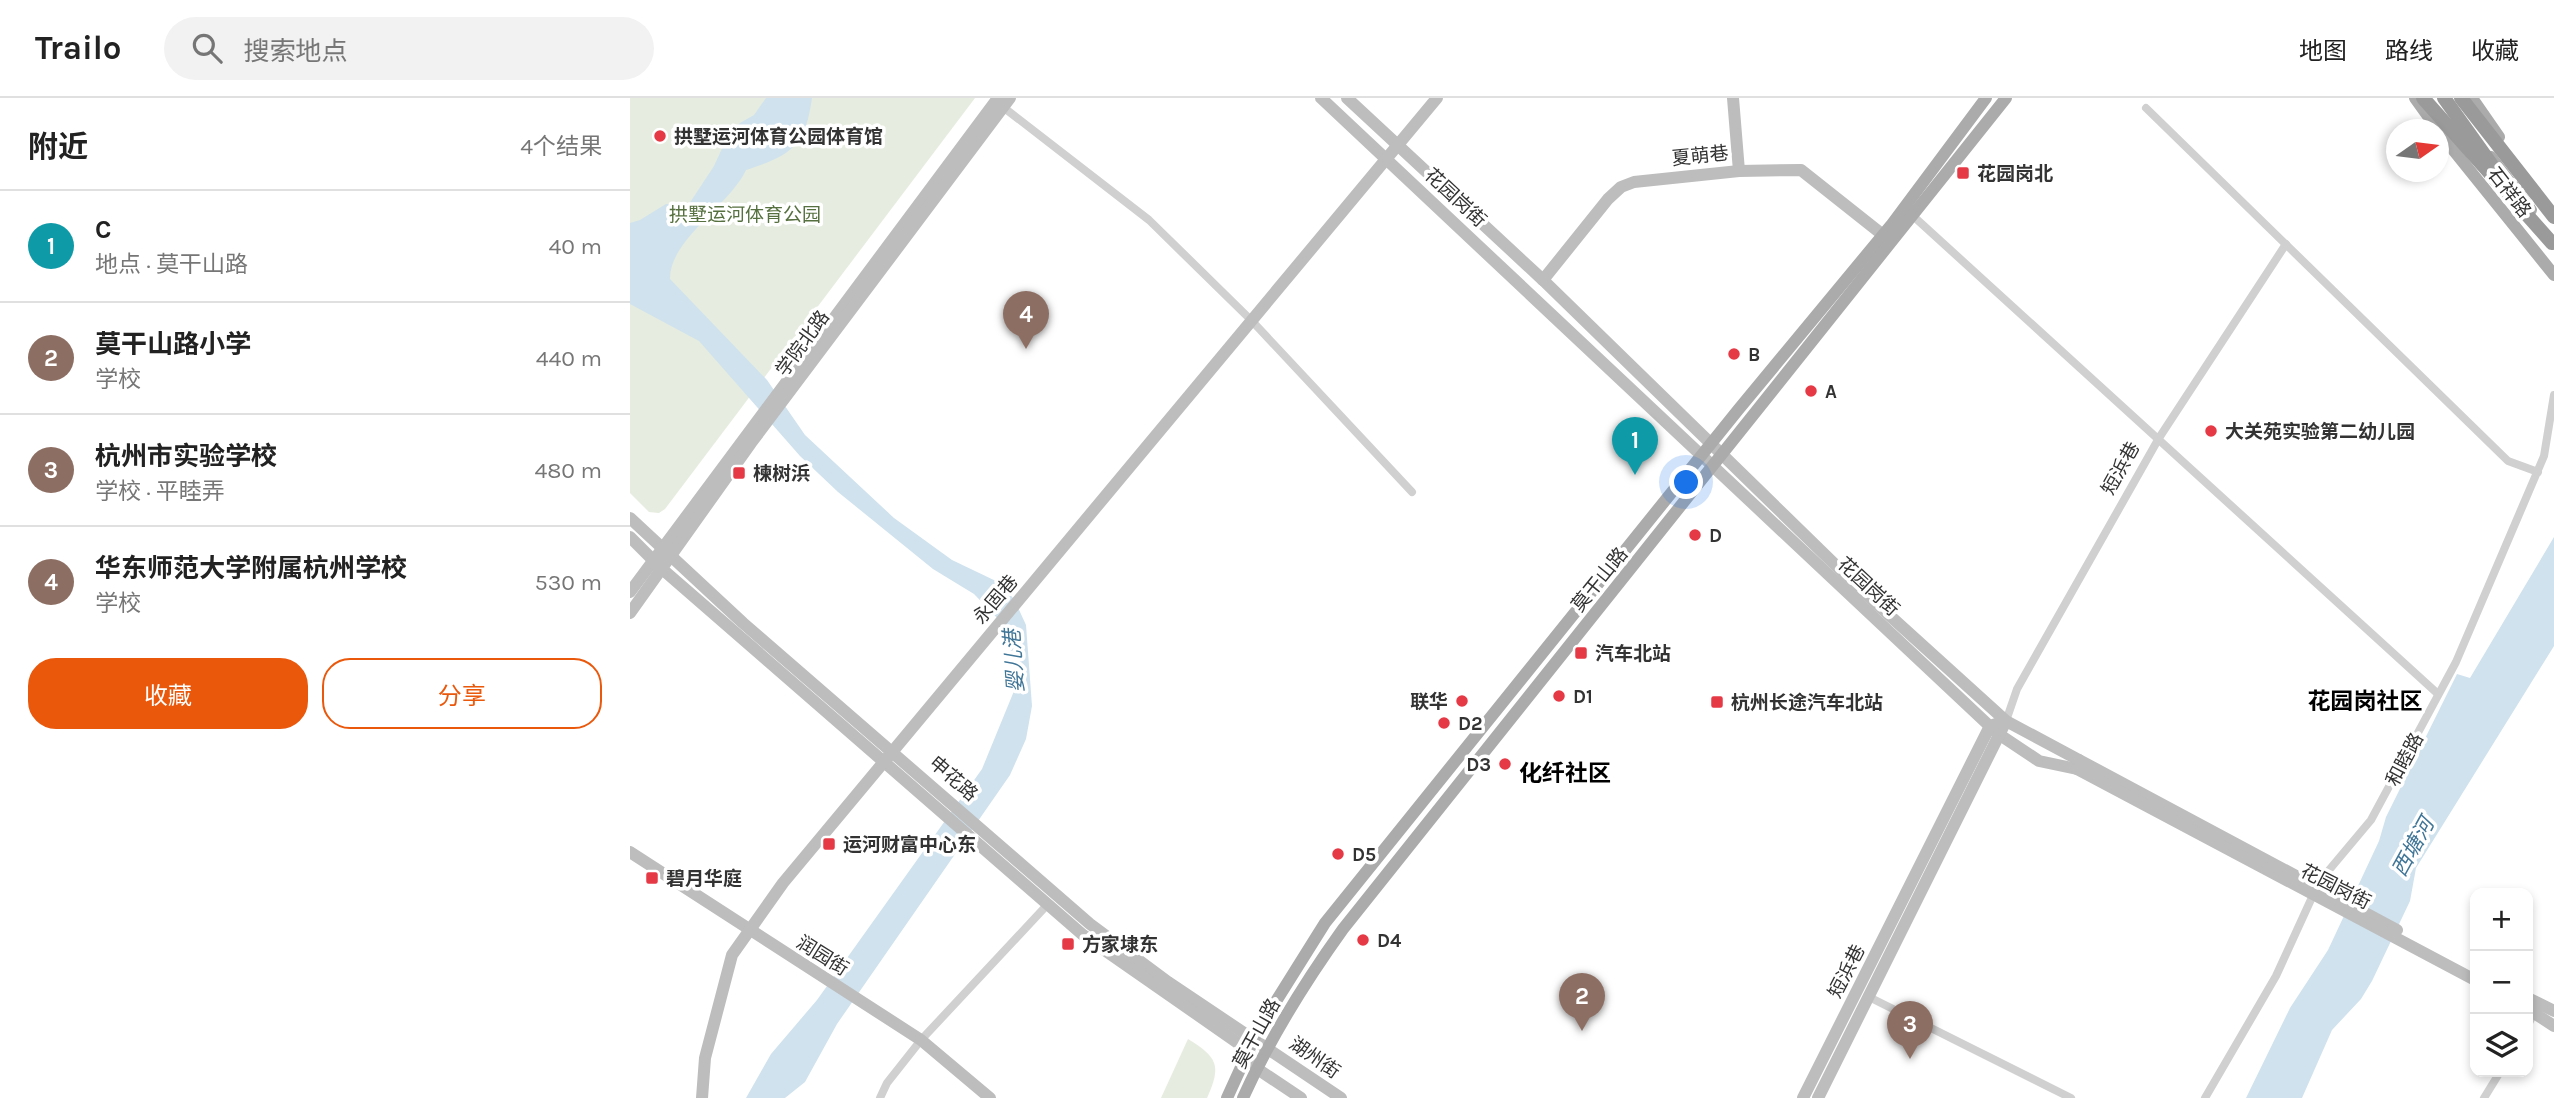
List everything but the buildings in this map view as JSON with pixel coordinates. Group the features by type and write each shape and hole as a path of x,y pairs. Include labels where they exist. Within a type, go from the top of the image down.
{"highway":[{"path":"2423,98 2553,242"},
{"path":"2445,98 2553,242"},
{"path":"2459,98 2502,146"},
{"path":"2471,98 2554,217"}],"main road":[{"name":"莫干山路","path":"1227,1098 1251,1044 1325,923 1883,235 1986,98"},
{"name":"莫干山路","path":"1243,1098 1268,1047 1316,967 1343,929 2006,98"},
{"name":"石祥路","path":"2415,98 2430,119"},
{"path":"2459,98 2554,224"},
{"name":"石祥路","path":"2449,144 2554,275"},
{"name":"石祥路","path":"2502,146 2554,205"}],"street":[{"name":"花园岗街","path":"1321,98 1706,451 1723,455 1857,586 2006,721 2078,765 2470,977"},
{"name":"花园岗街","path":"1348,98 1542,280 1706,451 1714,466 1995,730 2039,761 2078,765 2470,968"},
{"name":"永固巷","path":"702,1098 705,1058 732,955 783,883 1437,98"},
{"path":"1733,98 1739,171"},
{"path":"1004,101 1149,220 1252,321 1412,492"},
{"name":"学院北路","path":"630,592 657,564 751,443 784,392 1004,101"},
{"path":"2146,108 2508,461 2538,472"},
{"name":"夏萌巷","path":"1542,280 1620,187 1634,182 1739,171 1801,170 1883,235"},
{"path":"1912,215 2438,694"},
{"name":"短浜巷","path":"2006,721 2017,689 2159,438 2286,244"},
{"name":"学院北路","path":"666,552 758,418 784,392"},
{"name":"和睦路","path":"2205,1098 2276,976 2319,882 2371,820 2456,662 2544,456 2554,395"},
{"name":"申花路","path":"630,518 893,752 949,809"},
{"name":"申花路","path":"630,537 657,564 885,763 949,809 1112,941 1251,1044"},
{"name":"学院北路","path":"630,613 657,564"},
{"path":"1995,730 2006,721"},
{"name":"短浜巷","path":"1818,1098 1863,994 1995,730"},
{"name":"申花路","path":"980,835 1048,904 1121,964 1251,1044 1268,1047"},
{"name":"润园街","path":"630,852 922,1040 990,1098"},
{"path":"880,1098 887,1083 922,1040 1048,904"},
{"path":"1863,994 2071,1098"},
{"name":"短浜巷","path":"1803,1098 1863,994"},
{"path":"2533,1010 2554,1011"},
{"path":"2533,1011 2554,1026"},
{"path":"1251,1044 1256,1068 1301,1098"},
{"name":"湖州街","path":"1268,1047 1341,1098"},
{"path":"2484,1098 2497,1077"}],"green space":[{"name":"拱墅运河体育公园","path":"630,98 975,98 665,509 659,513 649,512 630,493"},
{"path":"1188,1039 1205,1051 1214,1063 1212,1087 1207,1098 1161,1098"}],"water":[{"name":"婴儿港","path":"766,98 812,98 800,138 785,154 746,170 727,197 679,251 672,265 670,279 767,380 805,435 894,518 952,560 998,582 1014,599 1026,625 1032,706 1026,739 1010,775 837,1024 805,1082 785,1098 746,1098 771,1054 817,1000 982,769 1014,691 1013,659 1000,621 974,594 933,569 838,492 800,456 699,341 630,304 630,223 666,204 689,204 714,166 726,140 740,123 754,115"},
{"name":"西塘河","path":"2554,537 2554,646 2416,868 2410,901 2372,981 2361,999 2332,1030 2302,1098 2246,1098 2290,1008 2328,950 2379,841 2386,817 2457,674 2470,678"}],"place":[{"name":"拱墅运河体育公园体育馆","path":"660,136"},
{"name":"花园岗北","path":"1963,173"},
{"name":"华东师范大学附属杭州学校","path":"1026,349"},
{"name":"B","path":"1734,354"},
{"name":"A","path":"1811,391"},
{"name":"大关苑实验第二幼儿园","path":"2211,431"},
{"name":"楝树浜","path":"739,473"},
{"name":"C","path":"1635,475"},
{"name":"D","path":"1695,535"},
{"name":"汽车北站","path":"1581,653"},
{"name":"D1","path":"1559,696"},
{"name":"联华","path":"1462,701"},
{"name":"杭州长途汽车北站","path":"1717,702"},
{"name":"D2","path":"1444,723"},
{"name":"D3","path":"1505,764"},
{"name":"运河财富中心东","path":"829,844"},
{"name":"D5","path":"1338,854"},
{"name":"碧月华庭","path":"652,878"},
{"name":"D4","path":"1363,940"},
{"name":"方家埭东","path":"1068,944"},
{"name":"莫干山路小学","path":"1582,1031"},
{"name":"杭州市实验学校","path":"1910,1059"}],"district":[{"name":"花园岗社区","path":"2365,701"},
{"name":"化纤社区","path":"1565,773"}]}
